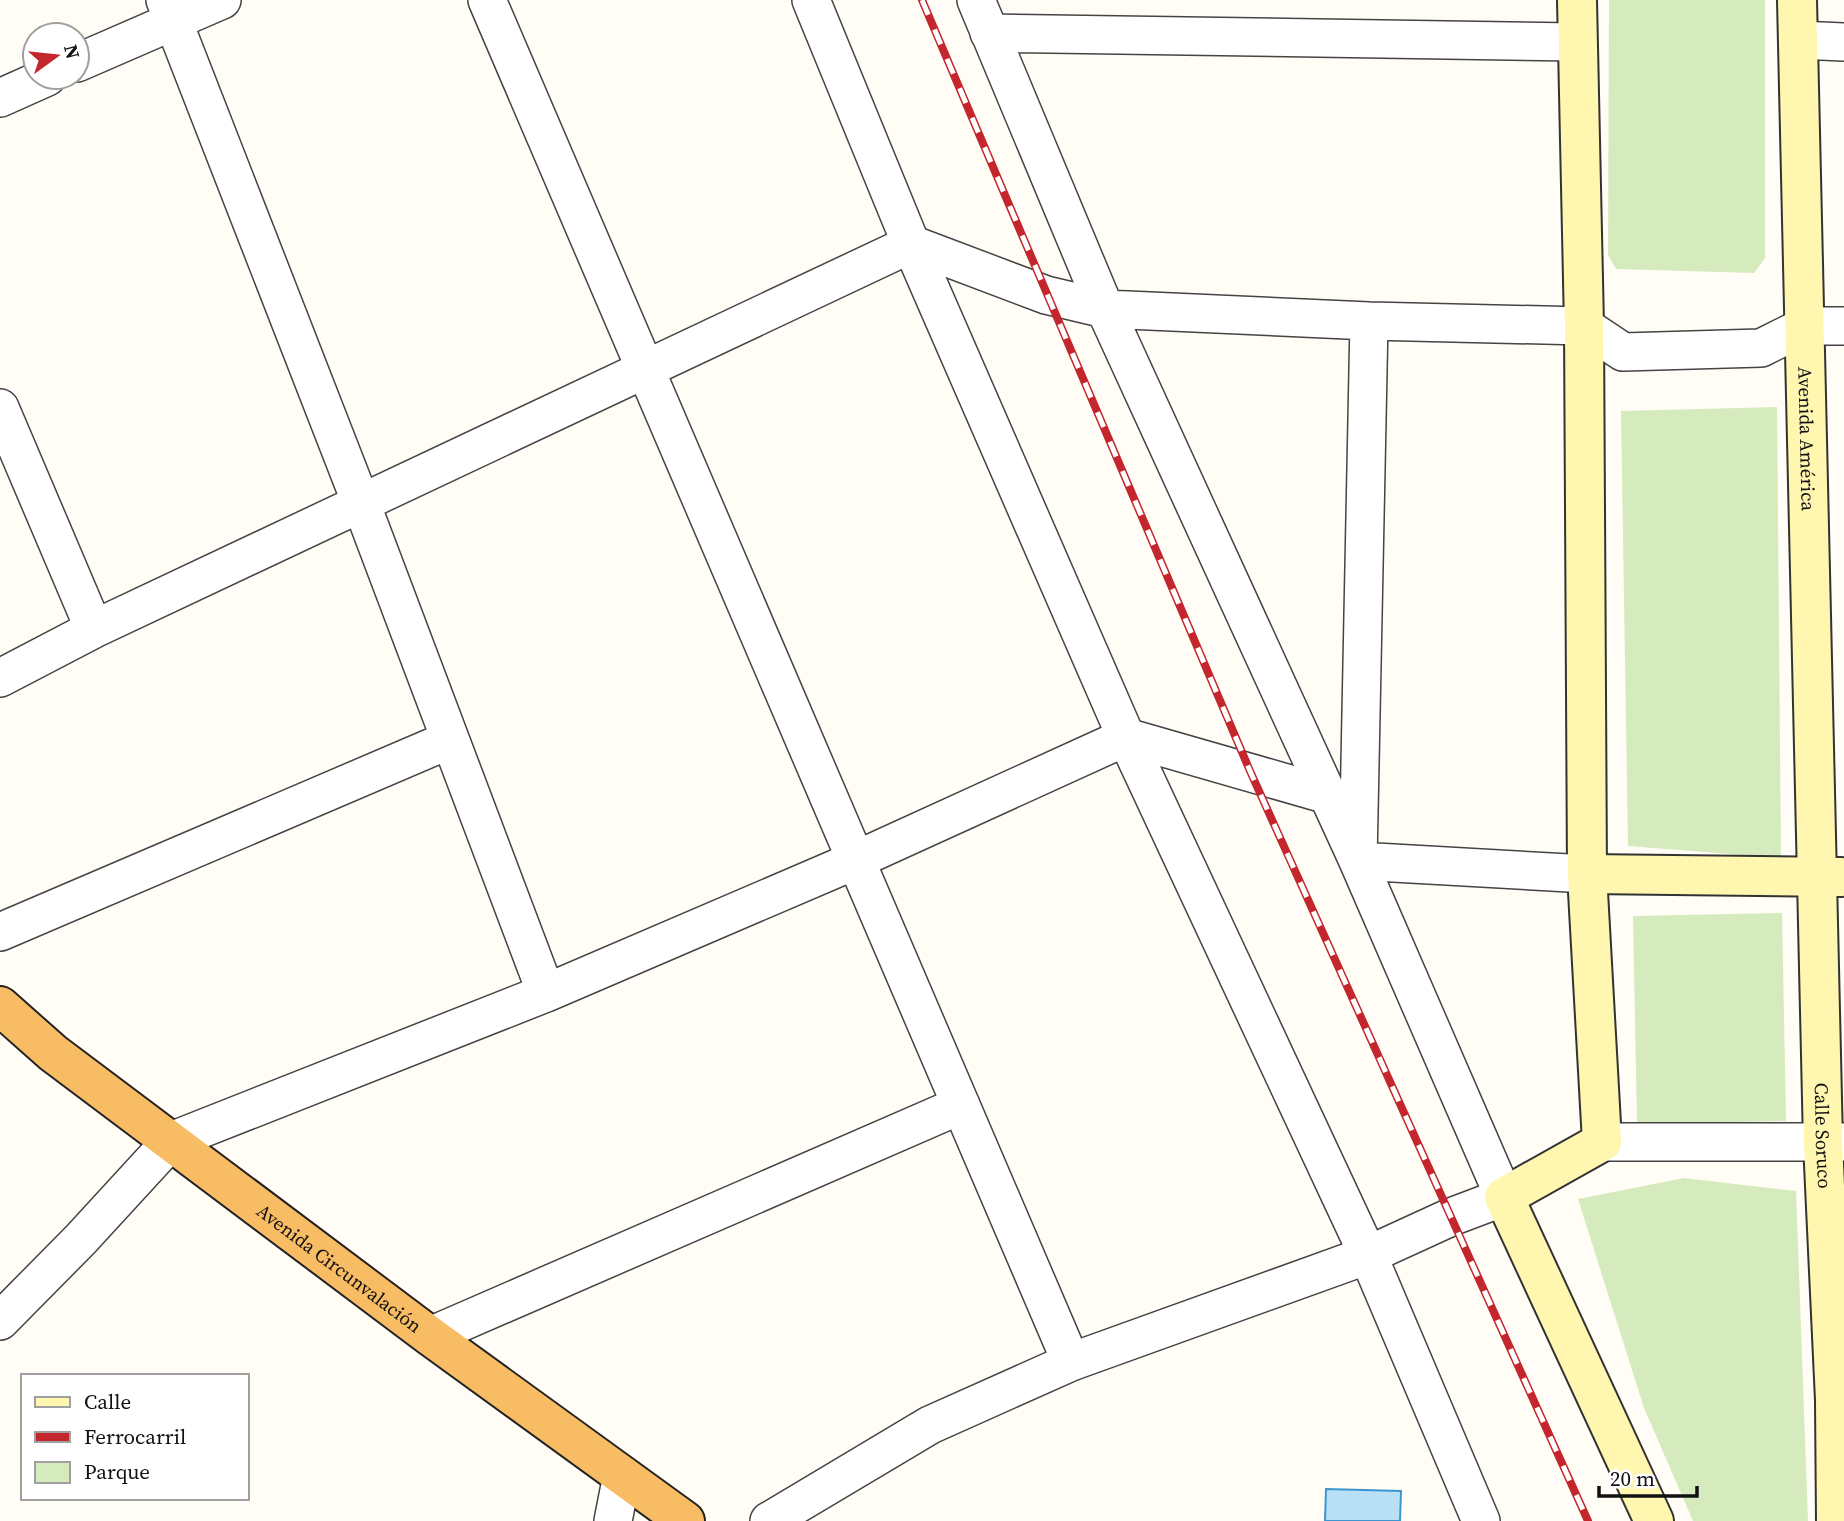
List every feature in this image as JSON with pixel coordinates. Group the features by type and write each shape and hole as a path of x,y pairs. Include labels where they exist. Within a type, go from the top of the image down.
{"highway":[{"name":"Avenida Circunvalación","path":"0,1006 53,1053 430,1336 685,1521"}],"main road":[{"path":"1577,0 1584,326 1587,874 1602,1142 1504,1197 1654,1521"},
{"name":"Avenida América","path":"1797,0 1805,326 1831,877"},
{"path":"1587,874 1831,877"},
{"name":"Calle Soruco","path":"1831,877 1840,1400 1836,1521"}],"street":[{"path":"91,55 169,10 222,0"},
{"path":"487,0 1070,1362"},
{"path":"811,0 911,244 1126,737 1368,1255 1481,1521"},
{"path":"169,10 361,503 547,993"},
{"path":"769,1521 930,1425 1070,1362 1368,1255 1451,1217 1504,1197 1358,861 1105,309 982,16 1577,42"},
{"path":"1798,40 1844,43"},
{"path":"0,98 21,89"},
{"path":"0,678 94,629 911,244 1046,295 1105,309 1584,326 1623,352 1761,348 1805,326 1844,326"},
{"path":"1358,861 1369,320"},
{"path":"0,408 94,629"},
{"path":"0,1321 81,1239 171,1141 547,993 856,860 1126,737 1328,795"},
{"path":"0,932 449,740"},
{"path":"1358,861 1587,874"},
{"path":"430,1336 961,1105"},
{"path":"1602,1142 1834,1143"},
{"path":"613,1521 622,1475"}],"green space":[{"path":"1609,0 1765,0 1765,258 1754,273 1616,269 1608,255"},
{"path":"1777,407 1781,858 1628,846 1621,411"},
{"path":"1782,913 1786,1121 1637,1124 1633,916"},
{"path":"1684,1178 1796,1191 1808,1521 1693,1521 1644,1408 1578,1199"}],"water":[{"path":"1326,1489 1401,1491 1400,1521 1325,1521"}],"railway":[{"path":"922,0 1250,771 1588,1521"}]}
